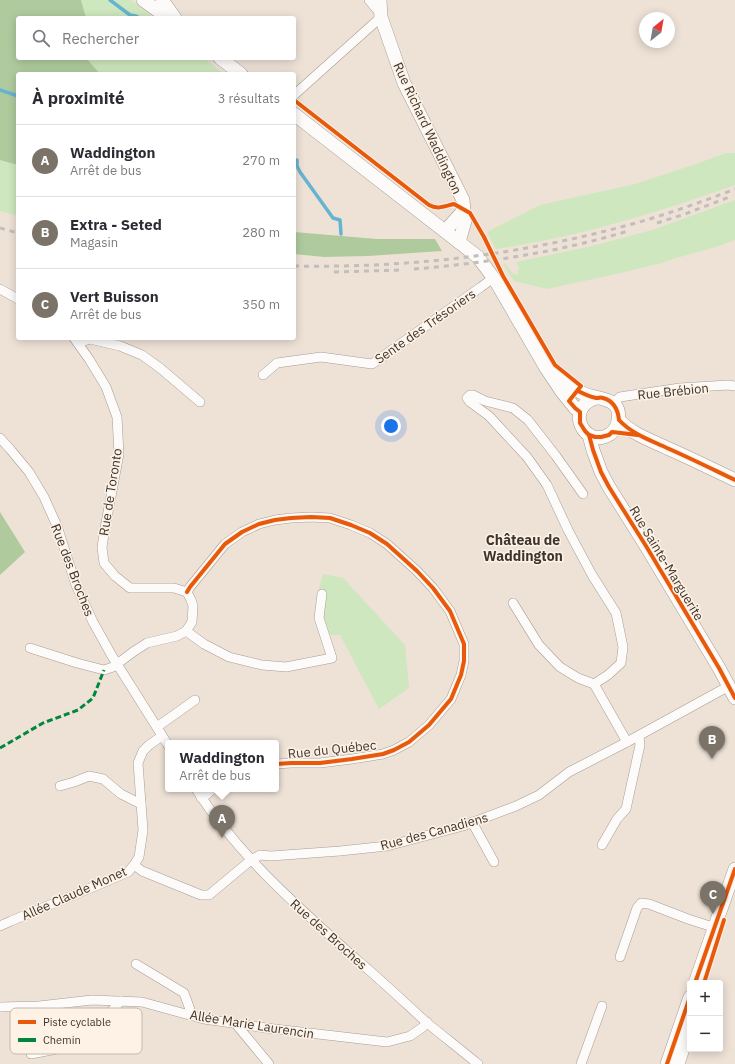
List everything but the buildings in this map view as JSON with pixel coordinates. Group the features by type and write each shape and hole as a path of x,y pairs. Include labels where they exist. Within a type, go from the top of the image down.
{"main road":[{"path":"143,0 165,16"},
{"path":"162,0 174,16"},
{"name":"Rue Richard Waddington","path":"380,10 404,83 463,200 466,221 459,242"},
{"path":"223,60 238,72"},
{"path":"296,116 478,257 494,280 546,368 562,392 580,412"},
{"name":"Rue Richard Waddington","path":"445,231 464,210"},
{"path":"546,368 571,387 596,398"},
{"path":"601,435 617,425 617,409 608,400 602,398 591,399 586,402 580,412 580,422 585,432 601,435 638,435"},
{"path":"618,420 638,435 735,480"},
{"name":"Rue Sainte-Marguerite","path":"601,435 593,450 601,472 732,692"},
{"path":"705,980 717,928 735,869"},
{"path":"696,980 735,888"},
{"path":"667,1064 687,1006"},
{"path":"678,1064 687,1036"}],"street":[{"path":"296,93 380,10 369,0"},
{"name":"Sente des Trésoriers","path":"263,374 277,363 321,357 372,364 489,281 494,280"},
{"path":"0,289 16,298"},
{"name":"Rue de Toronto","path":"76,340 106,387 117,417 119,454 102,547 104,563 115,576 130,588 174,588 187,592"},
{"path":"94,340 120,346 142,355 160,368 200,402"},
{"name":"Rue Brébion","path":"613,404 620,397 680,388 728,385 735,386"},
{"path":"583,494 528,420 513,408 485,400 474,395 470,395 467,398 489,416 527,456 547,485 571,536 592,575 616,612 623,647 621,663 608,675 594,684"},
{"name":"Rue des Broches","path":"0,438 29,472 44,497 57,526 76,585 93,622 112,656 165,740"},
{"name":"Rue du Québec","path":"187,592 225,544 242,532 259,524 275,520 311,517 330,518 370,533 387,544 417,571 433,588 450,611 464,644 464,661 461,675 451,699 429,725 409,742 383,754 327,762 279,764"},
{"path":"30,648 77,664 104,670 112,667 147,643 177,636 186,631 192,622 193,606 187,592"},
{"path":"186,631 204,644 229,657 262,665 286,667 332,658 318,618 322,594"},
{"path":"513,602 539,645 560,667 578,678 594,684 627,742"},
{"name":"Rue des Canadiens","path":"251,860 260,855 271,856 387,846 463,826 516,806 539,795 569,772 639,736 732,692"},
{"path":"156,727 196,700"},
{"path":"134,865 139,857 143,830 138,763 143,751 162,736"},
{"path":"602,845 617,819 626,809 640,745 639,736"},
{"path":"60,786 89,776 104,779 121,794 141,804"},
{"name":"Rue des Broches","path":"198,792 228,834 261,872 427,1022 478,1064"},
{"path":"201,798 210,792"},
{"path":"472,822 494,862"},
{"name":"Allée Claude Monet","path":"0,926 122,875 128,872 134,865 142,871 201,895 209,895 251,860"},
{"path":"620,957 637,908 641,903 649,904 717,928"},
{"path":"136,964 184,993 192,1015"},
{"name":"Allée Marie Laurencin","path":"0,1007 39,1006 92,1000 142,1002 204,1019 387,1042 410,1036 424,1027 427,1022"},
{"path":"114,1008 121,1001"},
{"path":"581,1064 602,1006"},
{"path":"235,1023 269,1064"}],"green space":[{"path":"0,0 131,0 151,16 16,16 16,60 206,60 222,72 16,72 16,215 0,211"},
{"path":"0,0 81,0 85,16 16,16 16,60 88,60 98,72 16,72 16,164 0,160"},
{"path":"726,153 735,153 735,185 676,205 587,231 496,249 487,232 540,205 635,184"},
{"path":"735,200 735,240 662,263 547,289 514,281 503,264 505,263 512,272 518,275 519,267 516,262 592,246 652,230"},
{"path":"296,232 377,239 435,239 442,251 368,256 324,257 296,254"},
{"path":"0,512 25,552 0,575"},
{"path":"323,574 343,578 405,645 409,688 379,709 340,635 330,635 323,613 326,593 319,589"}],"waterway":[{"path":"110,0 130,15 136,16"},
{"path":"0,90 16,95"},
{"path":"297,160 297,166 300,172 333,218 340,220 341,234"}],"railway":[{"path":"296,266 376,265 416,262 497,253 538,246 577,238 647,220 735,189"},
{"path":"657,223 732,196"},
{"path":"0,228 16,232"},
{"path":"414,269 522,256 576,245 628,231"},
{"path":"334,272 400,270"}],"marked path":[{"path":"0,748 43,723 78,710 93,698 104,670"}],"cycle path":[{"path":"296,102 429,205 445,207 454,204 470,213 484,237 503,276 555,365 581,386 569,401 580,412 580,423 585,431 589,435 595,437 609,435 612,432 638,435"},
{"path":"578,391 592,397 603,398 610,401 618,413 619,420 635,433 735,480"},
{"path":"589,435 601,472 609,487 719,668 735,698"},
{"path":"187,592 225,544 242,532 259,524 275,520 311,517 330,518 370,533 387,544 417,571 433,588 450,611 464,644 464,661 461,675 451,699 429,725 409,742 383,754 320,763 279,764"},
{"path":"696,980 735,869"},
{"path":"705,980 724,920"},
{"path":"667,1064 687,1006"}],"place":[{"name":"Extra - Seted","path":"712,759"},
{"name":"Waddington","path":"222,838"},
{"name":"Vert Buisson","path":"713,914"}],"district":[{"name":"Château de Waddington","path":"523,548"}]}
